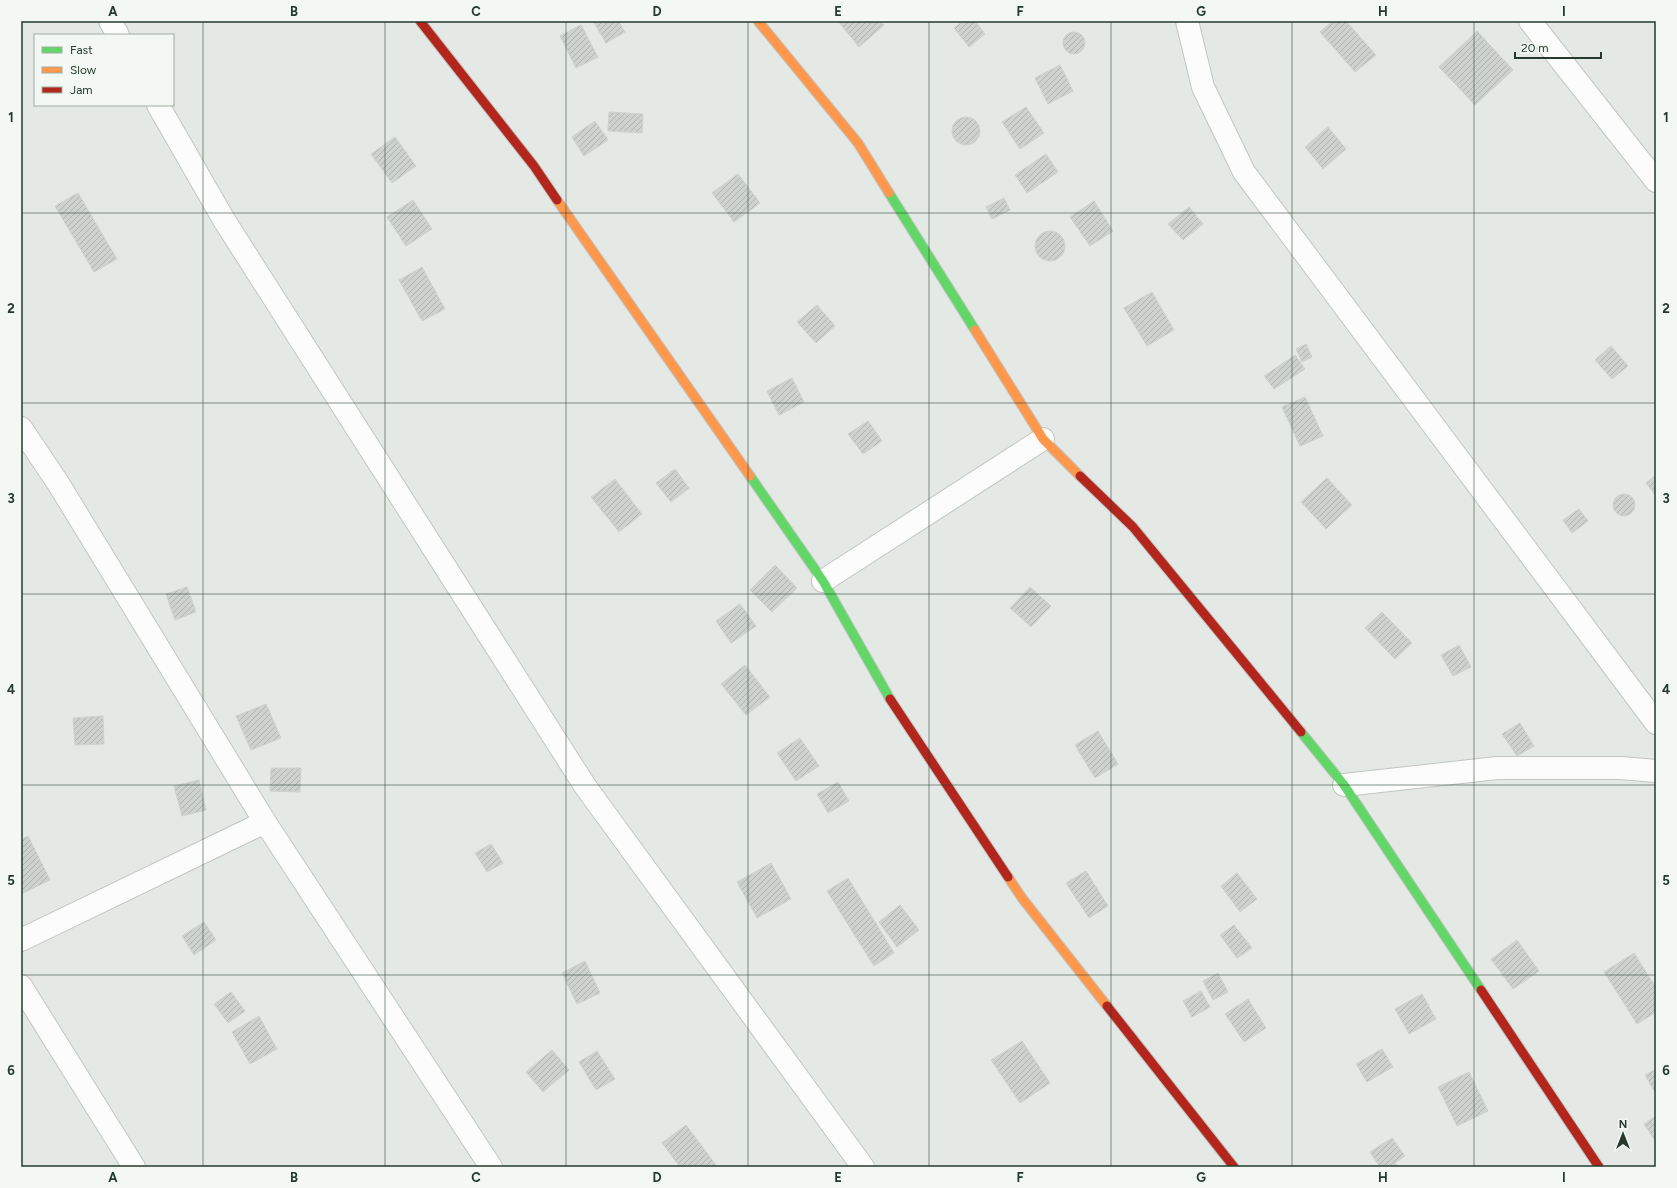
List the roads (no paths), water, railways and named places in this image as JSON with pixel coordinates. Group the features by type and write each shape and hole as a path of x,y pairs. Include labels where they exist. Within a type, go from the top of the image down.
{"street":[{"path":"110,21 117,34"},
{"path":"420,21 534,166 823,581 888,697 1022,898 1234,1167"},
{"path":"758,21 858,143 1043,439 1133,527 1344,785 1599,1167"},
{"path":"1187,21 1203,87 1244,172 1656,723"},
{"path":"1530,21 1656,181"},
{"path":"159,106 224,220 585,786 863,1167"},
{"path":"21,428 58,483 265,822 491,1167"},
{"path":"823,581 1043,439"},
{"path":"1344,785 1498,768 1621,768 1656,771"},
{"path":"21,940 265,822"},
{"path":"21,986 134,1167"}]}
